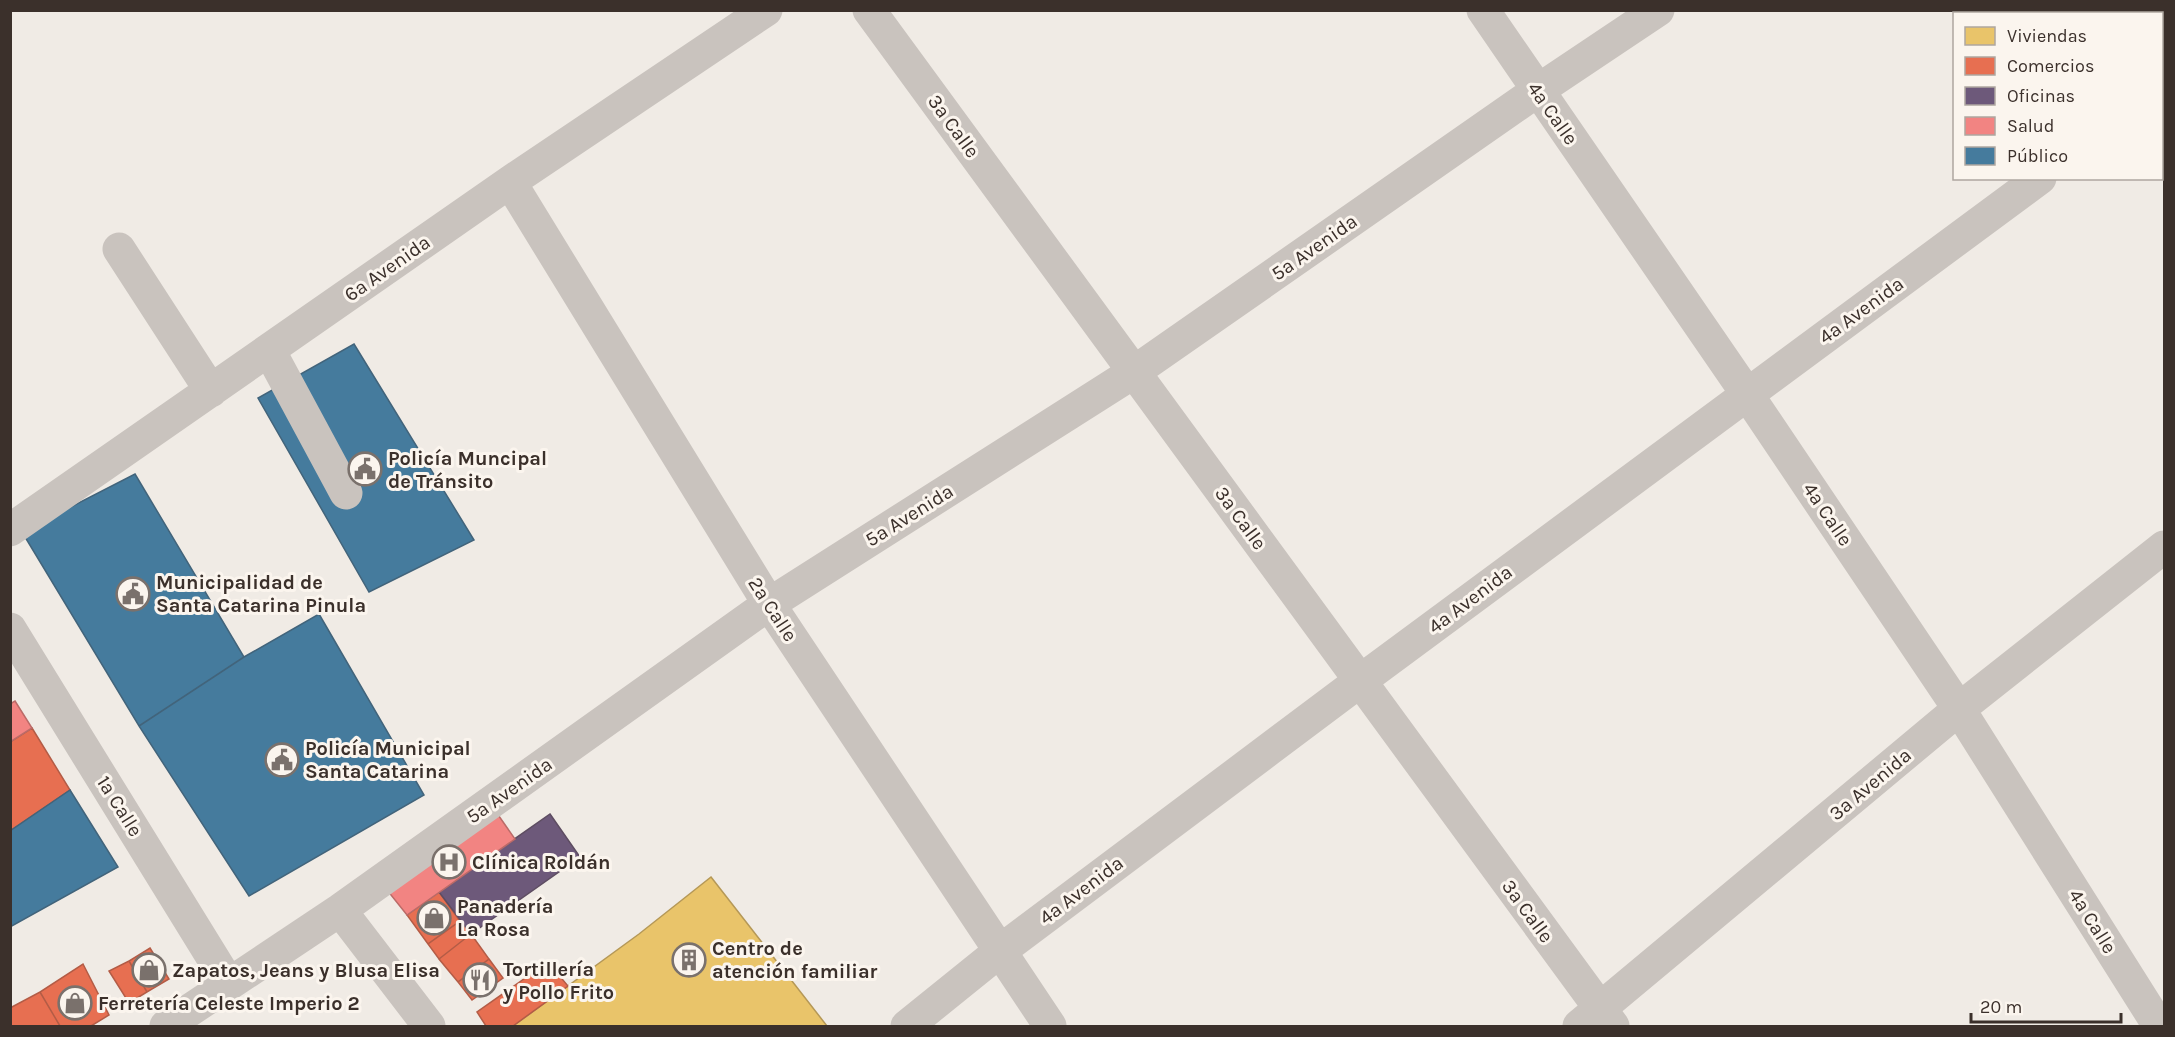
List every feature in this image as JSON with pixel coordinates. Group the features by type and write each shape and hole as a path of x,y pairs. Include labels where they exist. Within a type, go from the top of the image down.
{"street":[{"name":"6a Avenida","path":"10,530 510,182 766,10"},
{"name":"3a Calle","path":"869,10 1360,681 1598,1021"},
{"name":"4a Calle","path":"1483,10 1747,394 1959,710 2159,1026"},
{"name":"5a Avenida","path":"166,1026 340,910 769,604 1134,372 1537,91 1658,10"},
{"name":"4a Avenida","path":"907,1026 1000,951 1360,681 2037,180"},
{"name":"2a Calle","path":"510,182 769,604 1050,1026"},
{"path":"119,249 211,391"},
{"path":"269,350 346,493"},
{"name":"3a Avenida","path":"1598,1021 1959,710 2164,547"},
{"name":"1a Calle","path":"10,629 229,984"},
{"path":"340,910 429,1026"}],"building: Viviendas":[{"name":"Centro de atención familiar","path":"711,877 827,1026 513,1026 639,934"}],"building: Comercios":[{"path":"32,728 70,790 10,831 10,742"},
{"name":"Panadería La Rosa","path":"439,892 460,921 428,944 407,915"},
{"path":"460,921 471,934 439,959 428,944"},
{"path":"471,934 489,959 458,982 439,959"},
{"name":"Zapatos, Jeans y Blusa Elisa","path":"150,948 169,979 147,992 129,961"},
{"name":"Tortillería y Pollo Frito","path":"489,959 503,978 472,1000 458,982"},
{"path":"129,961 147,992 129,1003 109,971"},
{"path":"548,962 568,986 513,1026 486,1026 477,1012"},
{"name":"Ferretería Celeste Imperio 2","path":"83,964 109,1015 91,1026 60,1026 40,992"},
{"path":"40,992 60,1026 10,1026 10,1008"}],"building: Oficinas":[{"path":"550,814 580,857 471,934 439,892"}],"building: Salud":[{"path":"15,701 32,728 10,742 10,704"},
{"name":"Clínica Roldán","path":"494,809 515,839 407,915 383,885"}],"building: Público":[{"name":"Policía Muncipal de Tránsito","path":"354,344 474,540 369,592 258,398"},
{"name":"Municipalidad de Santa Catarina Pinula","path":"135,474 244,657 139,726 22,532"},
{"name":"Policía Municipal Santa Catarina","path":"319,614 424,795 249,896 139,726 244,657"},
{"path":"70,790 118,867 10,927 10,831"}],"place":[{"name":"Policía Muncipal de Tránsito","path":"365,469"},
{"name":"Municipalidad de Santa Catarina Pinula","path":"133,594"},
{"name":"Policía Municipal Santa Catarina","path":"282,760"},
{"name":"Clínica Roldán","path":"449,862"},
{"name":"Panadería La Rosa","path":"434,918"},
{"name":"Centro de atención familiar","path":"689,960"},
{"name":"Zapatos, Jeans y Blusa Elisa","path":"149,970"},
{"name":"Tortillería y Pollo Frito","path":"480,980"},
{"name":"Ferretería Celeste Imperio 2","path":"75,1003"}]}
